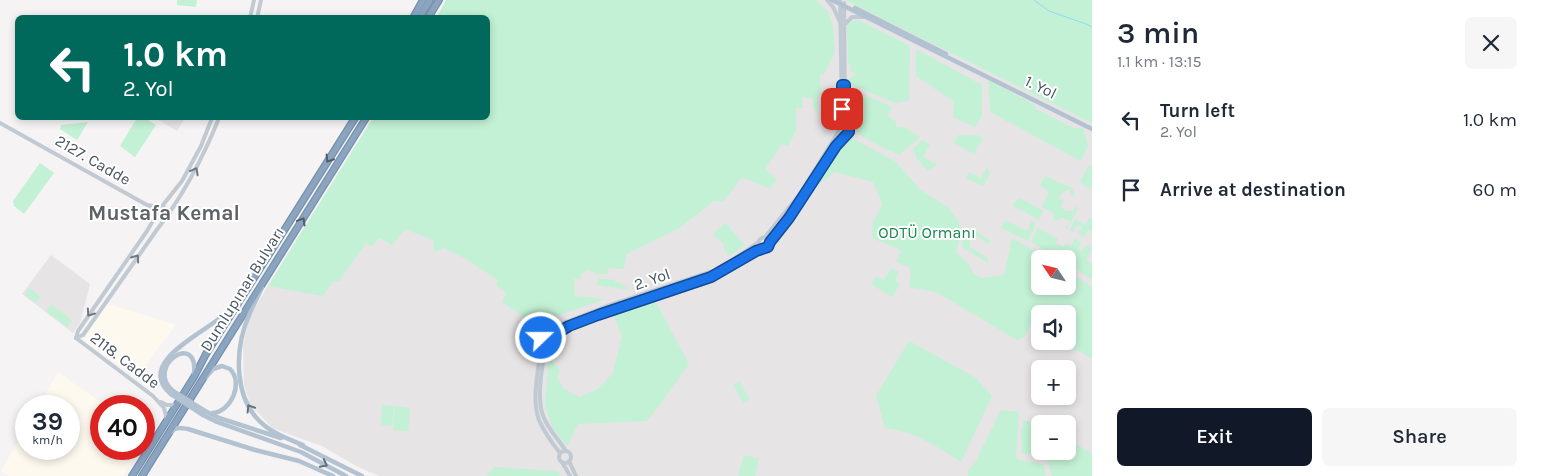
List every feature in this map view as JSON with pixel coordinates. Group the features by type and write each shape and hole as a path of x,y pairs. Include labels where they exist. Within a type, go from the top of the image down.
{"highway":[{"path":"415,15 423,0"},
{"path":"421,15 430,0"},
{"path":"430,15 439,0"},
{"name":"Dumlupınar Bulvarı","path":"132,476 194,377 206,354 354,120"},
{"name":"Dumlupınar Bulvarı","path":"142,476 365,120"}],"main road":[{"name":"1. Yol","path":"832,0 914,40"},
{"name":"1. Yol","path":"841,3 1092,128"},
{"path":"265,262 246,283 226,312 212,325 166,358 160,376 165,389 217,422 301,452 346,476"},
{"path":"268,275 249,315 240,348 241,386 246,403 264,425 279,435 303,445 360,476"},
{"path":"172,392 167,384 165,368 168,362 177,355 186,353 190,355 194,361 194,377"},
{"path":"196,390 210,372 217,367 225,366 234,373 235,388 230,402 216,413 204,413"},
{"path":"204,413 303,445"},
{"path":"179,417 188,429"},
{"path":"164,440 173,429 188,429 298,461 333,476"}],"street":[{"path":"251,15 254,0"},
{"path":"258,15 261,0"},
{"path":"827,0 838,17 842,32"},
{"name":"2. Yol","path":"841,3 843,67"},
{"name":"2. Yol","path":"549,338 569,326 598,315 685,287 722,271 768,247 845,135 849,132 845,119 843,85 844,25 841,3"},
{"path":"844,25 849,18 854,16 869,18"},
{"name":"2. Yol","path":"548,329 614,304 682,282 724,265 759,242 789,211 840,128 843,85"},
{"path":"76,338 78,332 147,231 156,214 182,181 201,146 211,120"},
{"path":"76,338 83,335 170,213 197,168 218,120"},
{"name":"2127. Cadde","path":"0,123 148,205 156,214"},
{"path":"845,135 841,133 840,128 844,125 848,126"},
{"name":"2127. Cadde","path":"148,205 161,207"},
{"path":"161,207 170,213"},
{"path":"156,214 166,219"},
{"path":"765,237 770,242"},
{"path":"759,242 763,248"},
{"path":"115,278 121,280"},
{"path":"682,282 685,287"},
{"path":"101,298 108,300"},
{"path":"570,476 559,458 560,453 543,429 537,414 536,393 541,338 539,334 540,330 544,328 550,331 541,381 543,417 551,432 570,455 569,461 576,476"},
{"name":"2118. Cadde","path":"76,338 159,401"},
{"path":"541,338 544,340 549,338"},
{"path":"159,401 167,405 177,405"},
{"path":"159,401 166,412 167,420"},
{"path":"560,453 566,451"},
{"path":"562,462 569,461"}],"shaded area":[{"path":"446,0 1092,0 1092,476 379,476 358,467 322,446 272,428 250,404 244,385 243,346 249,319 372,120 490,120 490,15 438,15"},
{"path":"158,120 184,120 177,131"},
{"path":"51,255 90,284 81,321 73,333 22,294"},
{"path":"109,304 176,325 136,378 83,340 106,305"},
{"path":"58,372 90,395 90,460 133,460 123,476 9,476 1,471 15,446 15,460 80,460 80,395 44,395"}],"green space":[{"path":"177,0 197,0 196,7 177,5"},
{"path":"446,0 815,0 828,11 833,27 835,51 825,73 820,75 821,95 818,96 818,111 814,111 812,98 802,97 803,108 796,108 796,131 788,146 782,144 765,169 777,179 770,189 742,177 724,201 714,201 678,229 626,254 624,269 607,268 608,274 597,274 588,270 581,274 581,279 574,278 575,296 605,299 550,318 540,313 524,317 502,302 506,293 496,285 498,280 466,259 444,248 434,252 433,240 405,229 392,245 380,238 372,246 366,243 339,281 333,281 323,296 268,286 372,120 490,120 490,15 438,15"},
{"path":"845,0 1092,0 1092,123"},
{"path":"859,20 910,46 909,100 896,103 848,84 848,80 857,73 850,72 851,65 848,64 847,27 851,21"},
{"path":"916,49 982,85 982,116 975,127 953,117 954,101 916,76"},
{"path":"988,80 1033,104 1036,109 1074,128 1083,128 1088,145 1081,161 992,113 990,110"},
{"path":"857,92 893,107 887,115 896,122 896,127 904,127 920,137 899,155 862,136 850,125 846,116 847,95"},
{"path":"136,120 148,120 156,125 135,157 120,146"},
{"path":"88,122 77,140 60,129 61,125"},
{"path":"958,135 977,135 983,138 974,154 954,143"},
{"name":"ODTÜ Ormanı","path":"854,139 896,162 921,190 948,207 959,223 961,230 956,253 968,263 974,274 982,278 1004,275 1012,238 1033,250 1031,250 1031,295 1076,295 1076,276 1092,287 1092,359 1076,349 1076,305 1031,305 1031,325 1024,337 1017,340 936,292 909,287 911,273 909,267 896,262 901,250 872,238 873,223 882,204 873,182 835,172 814,188 814,184 844,140"},
{"path":"922,140 930,144 923,157 937,165 928,171 912,150"},
{"path":"40,163 54,173 24,214 14,206 13,201"},
{"path":"1089,165 1092,167 1092,190 1080,182"},
{"path":"987,167 990,174 983,186 966,178 969,172 981,178"},
{"path":"1045,176 1072,188 1075,193 1074,196 1071,195 1070,189 1064,191 1058,198 1063,200 1060,205 1065,211 1073,211 1076,206 1078,208 1067,229 1065,226 1068,226 1070,221 1063,218 1054,221 1055,214 1042,207 1049,191 1040,186"},
{"path":"1020,198 1043,211 1039,220 1013,206 1016,200"},
{"path":"1089,218 1092,219 1092,232 1088,230 1084,237 1078,234 1082,227 1077,225 1073,232 1070,230 1075,219 1085,225"},
{"path":"1005,220 1025,230 1028,230 1031,221 1036,223 1028,241 1001,228"},
{"path":"725,223 745,245 729,256 724,250 724,244 713,234"},
{"path":"971,228 991,241 988,244 977,236 970,239 970,247 987,257 988,263 963,248 962,242"},
{"path":"1038,228 1058,239 1056,243 1064,247 1066,243 1071,246 1075,239 1081,242 1078,249 1082,252 1086,245 1092,249 1086,260 1092,264 1092,280 1076,269 1076,250 1044,250 1031,242"},
{"path":"891,268 899,272 895,280 900,284 892,297 871,284 876,276 884,280"},
{"path":"597,278 615,280 615,282 620,283 629,290 597,285"},
{"path":"29,288 41,297 36,303 25,295"},
{"path":"655,301 689,364 646,421 578,424 567,446 552,427 545,405 549,358 560,370 557,378 564,389 580,397 598,389 613,373 622,336 613,314"},
{"path":"51,304 72,320 67,327 46,311"},
{"path":"909,341 976,378 992,396 961,462 935,445 916,436 885,428 876,396"},
{"path":"741,381 740,383 749,398 751,398 741,404 742,401 734,386 732,386"},
{"path":"382,405 394,406 392,426 381,425"},
{"path":"395,406 410,408 408,431 393,430"},
{"path":"1001,410 1019,412 1016,457 1018,460 1043,464 1045,476 968,476 968,470 975,463"},
{"path":"1023,421 1031,421 1031,454 1022,454 1021,429 1023,429"},
{"path":"1076,444 1092,454 1092,476 1052,476 1047,460 1076,460"},
{"path":"744,455 759,459 755,476 738,476"},
{"path":"494,467 558,471 560,476 487,476"}],"waterway":[{"path":"1034,0 1049,11 1092,27"}],"district":[{"name":"Mustafa Kemal","path":"164,213"}],"route":[{"path":"541,338 546,340 569,326 711,277 756,251 768,247 836,146 849,132 845,119 845,85 842,85 842,109"}]}
